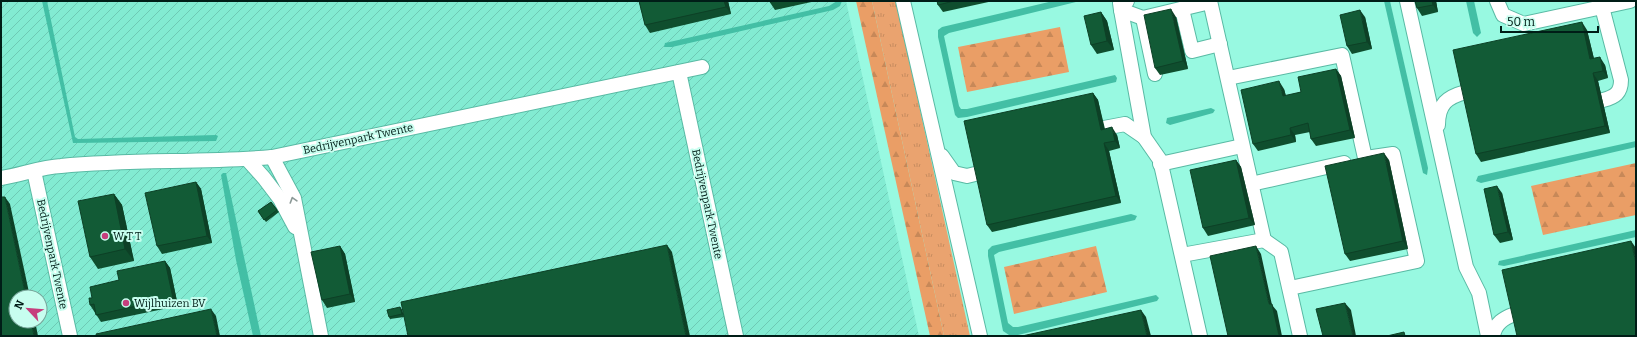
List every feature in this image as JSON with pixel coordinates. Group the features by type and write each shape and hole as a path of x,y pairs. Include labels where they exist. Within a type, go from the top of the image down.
{"street":[{"path":"903,1 980,336"},
{"path":"1143,18 1210,1 1264,240 1282,252 1300,336"},
{"path":"1407,1 1466,266 1479,293 1488,336"},
{"path":"1497,1 1503,15 1524,24 1630,1"},
{"path":"1122,4 1143,18 1156,74"},
{"path":"1122,4 1144,137 1160,164 1200,336"},
{"path":"1602,7 1621,80 1621,89 1615,97 1603,100"},
{"path":"1182,9 1192,51 1220,44"},
{"path":"1228,78 1342,55 1365,158"},
{"name":"Bedrijvenpark Twente","path":"1,178 59,166 120,162 247,159 272,156 702,67"},
{"name":"Bedrijvenpark Twente","path":"679,72 736,336"},
{"path":"1438,139 1438,118 1442,104 1454,95 1466,92"},
{"path":"1104,128 1125,124 1144,137"},
{"path":"936,143 943,159 954,173 966,176 979,173"},
{"path":"1160,164 1242,146"},
{"path":"1251,184 1365,158 1393,154 1418,261 1290,288"},
{"path":"272,156 294,198 321,336"},
{"path":"247,159 280,199 301,238"},
{"name":"Bedrijvenpark Twente","path":"34,171 70,336"},
{"path":"1182,255 1264,240"},
{"path":"1493,336 1493,331 1500,321 1516,314"}],"shaded area":[{"path":"1,1 846,1 919,336 1,336"},
{"path":"42,1 47,1 75,137 78,139 216,135 218,136 216,141 73,143"},
{"path":"837,1 842,1 840,6 833,10 672,47 664,47 665,43 829,6"},
{"path":"1053,1 1080,1 949,33 944,36 959,106 961,109 967,109 1115,75 1117,78 1116,82 958,118 955,115 938,37 938,30 942,27"},
{"path":"1384,1 1390,1 1428,168 1427,175 1423,173"},
{"path":"1466,1 1474,1 1481,33 1477,37 1473,33"},
{"path":"1211,108 1215,110 1213,113 1170,125 1166,123 1167,118"},
{"path":"1636,141 1636,147 1481,183 1476,181 1478,176"},
{"path":"226,173 261,336 253,336 236,260 221,175"},
{"path":"1131,214 1137,216 1135,220 999,252 994,255 1008,323 1013,327 1018,327 1156,295 1159,298 1157,301 1014,336 1003,331 988,256 988,250 992,246"},
{"path":"1636,230 1636,237 1504,266 1498,265 1499,261"}],"green space":[{"path":"856,1 872,1 944,336 930,336"},
{"path":"872,1 896,1 970,336 944,336"},
{"path":"1060,27 1069,72 967,92 958,47"},
{"path":"1636,163 1636,215 1543,235 1531,186"},
{"path":"1096,246 1107,292 1014,314 1004,267"}],"building":[{"path":"639,1 724,1 726,7 645,25"},
{"path":"937,1 954,1 938,5"},
{"path":"1415,1 1432,1 1433,5 1417,8"},
{"path":"1171,9 1183,61 1155,68 1144,15"},
{"path":"1360,10 1367,42 1347,46 1340,15"},
{"path":"1101,12 1107,41 1091,45 1084,16"},
{"path":"1582,22 1590,59 1600,57 1603,71 1593,73 1605,126 1476,154 1453,50"},
{"path":"1336,69 1350,130 1311,139 1308,123 1290,128 1291,135 1253,144 1241,90 1279,81 1283,96 1301,92 1298,77"},
{"path":"1093,93 1101,130 1112,127 1115,141 1104,143 1116,196 987,225 964,121"},
{"path":"1384,153 1403,241 1345,254 1325,166"},
{"path":"1236,160 1249,218 1203,228 1190,170"},
{"path":"196,182 207,236 157,246 145,193"},
{"path":"1497,186 1508,232 1494,235 1484,189"},
{"path":"114,194 125,249 90,257 78,201"},
{"path":"1,197 5,197 24,289 8,289 8,329 33,329 34,336 1,336"},
{"path":"271,202 277,210 264,220 258,211"},
{"path":"1631,241 1636,263 1636,336 1517,336 1502,270"},
{"path":"667,245 686,336 408,336 401,302"},
{"path":"340,246 350,294 322,300 311,252"},
{"path":"1256,246 1269,304 1272,304 1279,336 1228,336 1210,256"},
{"path":"165,261 173,298 96,315 94,304 90,305 89,298 92,298 90,287 119,280 117,271"},
{"path":"1345,303 1353,336 1323,336 1316,309"},
{"path":"400,307 402,314 389,317 387,310"},
{"path":"211,309 217,336 97,336 96,334"},
{"path":"1141,310 1147,336 1022,336"},
{"path":"1404,332 1405,336 1387,336"}],"place":[{"name":"W T T","path":"105,236"},
{"name":"Wijlhuizen BV","path":"126,303"}]}
